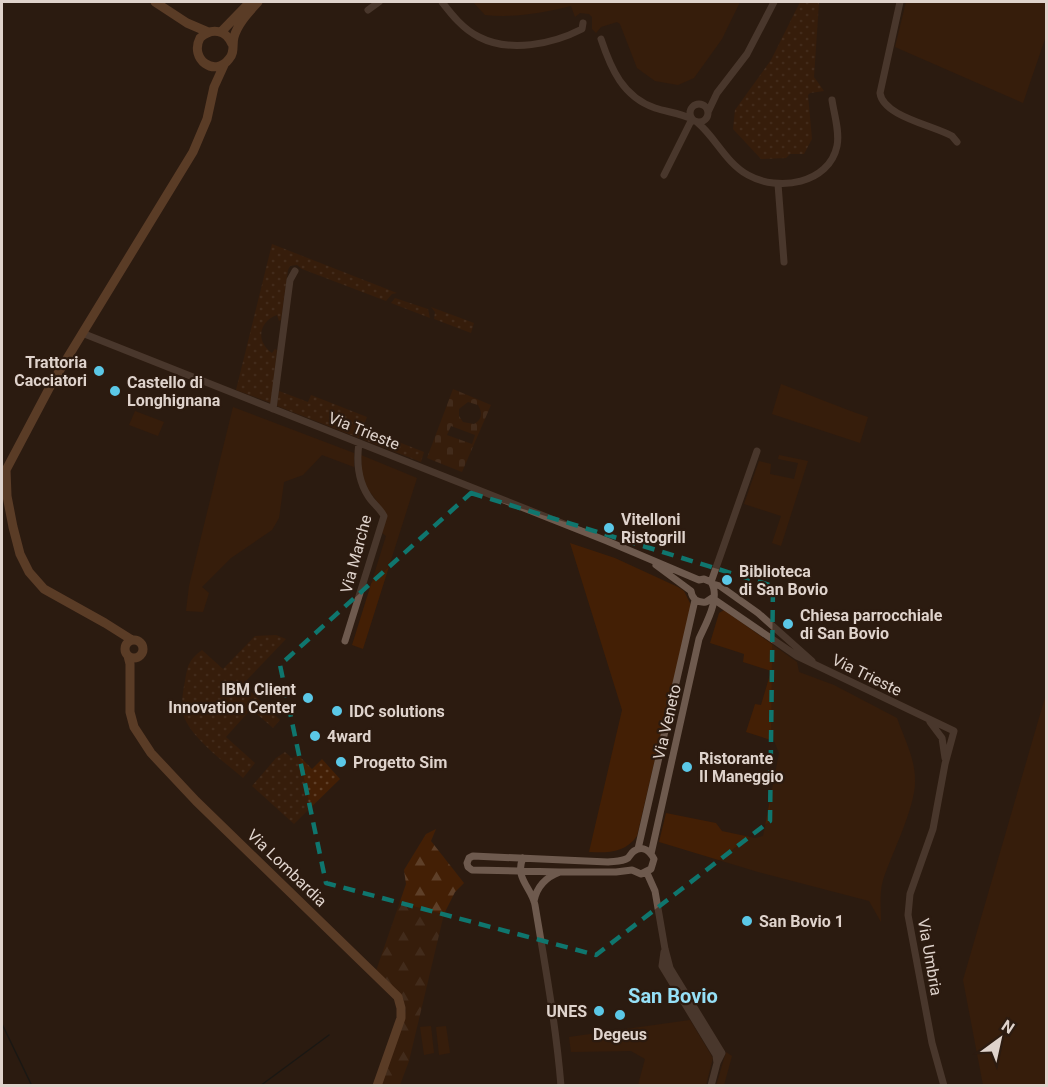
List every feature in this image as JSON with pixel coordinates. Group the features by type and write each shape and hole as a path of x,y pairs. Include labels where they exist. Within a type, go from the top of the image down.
{"street":[{"path":"154,2 187,23 208,32 222,32 232,44"},
{"path":"222,32 251,2"},
{"path":"129,642 122,634 105,623 44,589 29,572 20,554 9,508 5,464 40,402 193,152 207,119 219,70 232,56 232,44 240,24 258,2"},
{"path":"368,10 379,2"},
{"path":"442,2 461,24 477,36 503,44 535,44 560,39 582,29 583,23"},
{"path":"601,39 616,76 640,101 702,122 717,93 747,54 774,2"},
{"path":"900,2 880,93 881,101 887,107 947,133 957,142"},
{"path":"187,23 198,41 198,55 206,64 214,87"},
{"path":"198,41 208,32"},
{"path":"206,64 213,67 224,64"},
{"path":"668,111 679,112 717,93"},
{"path":"695,105 690,113 694,120 716,140 739,169 763,182 778,184 809,178 820,173 827,166 837,146 832,100"},
{"path":"695,105 704,106 716,140"},
{"path":"664,175 694,120"},
{"path":"778,184 784,262"},
{"path":"273,409 290,280 295,271"},
{"name":"Via Trieste","path":"82,333 636,553"},
{"name":"Via Marche","path":"345,641 384,516 370,499 361,482 357,464 359,443"},
{"path":"636,553 668,572 691,591 695,600 704,603 712,598 715,591 712,583 757,452"},
{"path":"636,553 699,580"},
{"path":"691,591 694,582 704,579 720,586 758,613 816,665"},
{"name":"Via Trieste","path":"712,598 797,656 954,731"},
{"name":"Via Veneto","path":"651,854 699,639 712,612 712,598"},
{"name":"Via Veneto","path":"638,849 695,600"},
{"name":"Via Lombardia","path":"138,641 143,648 142,654 132,657 125,650 129,642 138,641"},
{"name":"Via Lombardia","path":"132,657 129,705 132,720 151,753 196,801 398,997 402,1008 401,1018 377,1086"},
{"name":"Via Umbria","path":"926,718 942,738 945,764"},
{"name":"Via Umbria","path":"944,1086 932,1043 908,915 910,894 933,829 945,764 954,731"},
{"path":"638,849 646,850 651,854 654,859 653,866 647,873 641,874 632,870 560,872 472,870 467,863 468,859 473,856 608,862 621,861 638,849"},
{"path":"629,857 628,863 632,870"},
{"path":"523,858 520,870 534,901 561,1086"},
{"path":"534,901 546,878 560,872"},
{"path":"647,873 655,891 670,968 722,1053 711,1086"}],"highlighted area":[{"path":"471,493 773,586 770,821 596,955 326,883 280,665"}],"green space":[{"path":"473,2 740,2 722,39 694,78 678,85 655,81 637,68 620,24 617,22 601,27 596,33 592,29 592,17 589,14 580,13 575,17 571,6 528,14 496,16 485,15"},
{"path":"800,2 819,2 814,77 824,91 808,95 812,139 804,154 790,154 786,158 761,159 733,129 735,110 771,60"},
{"path":"906,2 1046,2 1046,36 1023,103 895,47"},
{"path":"272,244 397,293 392,294 386,301 302,269 297,265 290,266 281,320 279,321 277,315 271,318 261,332 263,343 267,348 272,353 275,349 277,350 271,403 236,390"},
{"path":"395,298 428,309 430,318 391,303"},
{"path":"431,307 474,323 471,333 434,319 435,312"},
{"path":"781,384 868,417 860,443 772,414"},
{"path":"453,389 491,405 462,472 427,458","holes":["468,402 478,405 481,411 480,418 474,424 463,422 459,416 459,409","451,426 475,435 472,444 447,435"]},
{"path":"279,391 308,402 311,395 367,417 359,438 277,406"},
{"path":"233,407 354,453 354,467 322,455 303,475 284,482 279,518 272,530 231,558 202,587 209,593 203,612 186,611 189,586"},
{"path":"135,411 164,422 158,436 129,425"},
{"path":"368,430 424,452 421,462 364,440"},
{"path":"361,455 417,478 363,649 352,645 386,536 382,533 387,515 367,488 362,473"},
{"path":"779,455 808,461 781,546 772,543 781,516 744,504 759,461 771,464 770,474 794,479 798,463 778,459"},
{"path":"570,543 615,558 678,587 684,591 691,605 637,836 622,849 609,852 589,852 622,710"},
{"path":"724,610 797,662 799,672 834,685 897,718 909,748 915,780 908,816 883,880 881,922 869,901 758,872 659,842 666,813 716,823 722,831 755,838 763,836 779,753 774,741 746,732 755,704 761,705 771,671 743,662 744,654 710,643 719,613"},
{"path":"276,635 286,639 243,684 280,720 273,728 251,709 226,737 255,763 243,778 208,748 186,722 182,701 187,670 192,660 202,650 223,669 255,636"},
{"path":"1046,694 1046,1085 983,1085 963,980"},
{"path":"285,752 292,758 298,755 312,769 322,759 340,779 294,824 252,786 276,758"},
{"path":"436,829 431,841 464,883 455,892 444,914 409,1061 400,1085 381,1085 406,1011 403,998 376,971 406,884 404,870 426,834"},
{"path":"690,1020 713,1058 706,1085 638,1085 645,1059 631,1051 571,1052 569,1037"},
{"path":"431,1026 434,1053 424,1055 420,1027"},
{"path":"446,1026 450,1053 439,1055 436,1027"},
{"path":"726,1052 732,1056 724,1085 716,1086"}],"waterway":[{"path":"2,1024 32,1086"},
{"path":"260,1086 329,1035"}],"place":[{"name":"Trattoria Cacciatori","path":"99,371"},
{"name":"Castello di Longhignana","path":"115,391"},
{"name":"Vitelloni Ristogrill","path":"609,528"},
{"name":"Biblioteca di San Bovio","path":"727,580"},
{"name":"Chiesa parrocchiale di San Bovio","path":"788,624"},
{"name":"IBM Client Innovation Center","path":"308,698"},
{"name":"IDC solutions","path":"337,711"},
{"name":"4ward","path":"315,736"},
{"name":"Progetto Sim","path":"341,762"},
{"name":"Ristorante Il Maneggio","path":"687,767"},
{"name":"San Bovio 1","path":"747,921"},
{"name":"UNES","path":"599,1011"},
{"name":"Degeus","path":"620,1015"}],"district":[{"name":"San Bovio","path":"673,996"}]}
